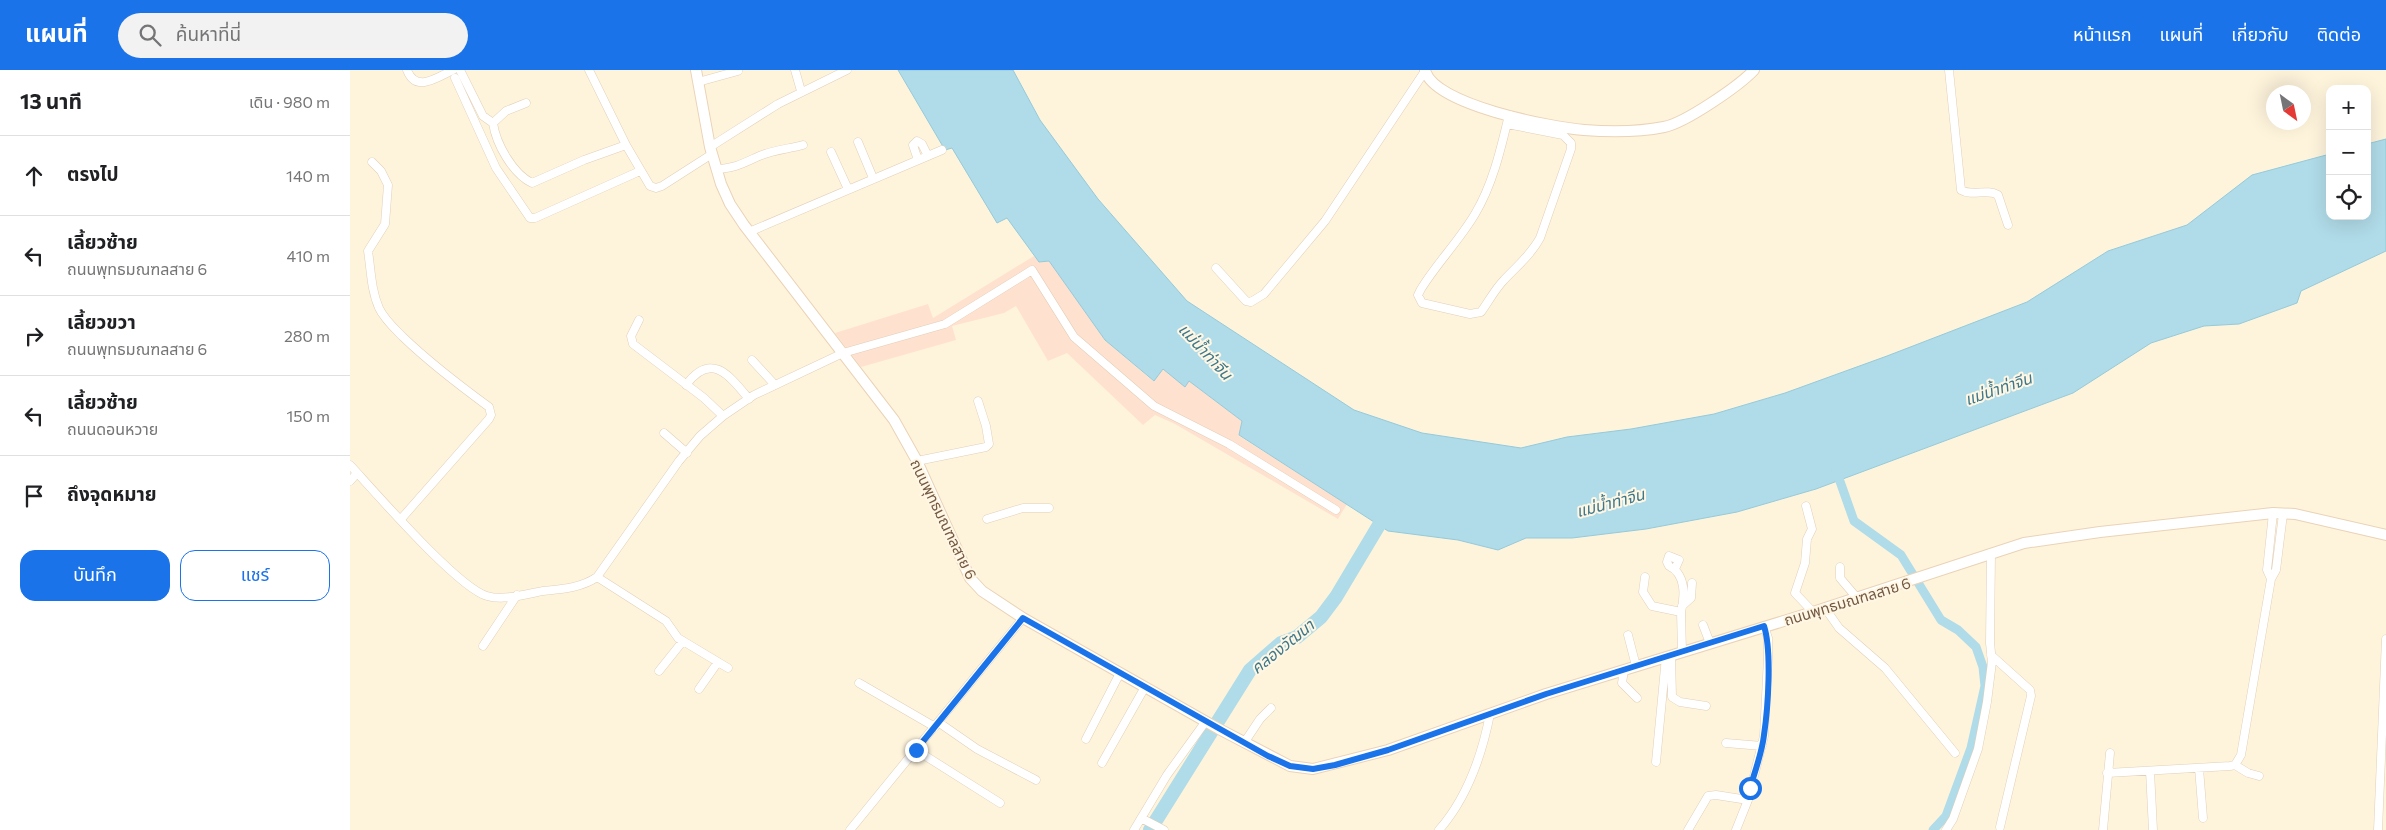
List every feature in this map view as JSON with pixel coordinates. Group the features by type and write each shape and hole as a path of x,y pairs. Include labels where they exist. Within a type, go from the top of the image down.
{"main road":[{"name":"ถนนพุทธมณฑลสาย 6","path":"696,70 711,150 730,204 749,232 894,420 917,461 970,578 982,590 1023,618 1244,743 1290,766 1313,769 1388,750 1587,681 2048,538 2278,514 2295,514 2386,535"},
{"path":"1425,70 1433,84 1452,97 1508,120 1583,130 1631,131 1665,127 1686,118 1754,70"}],"street":[{"path":"407,70 410,78 416,83 454,74 496,168 530,218 535,218 640,171"},
{"path":"460,70 482,116 493,123 497,136 516,172 532,182 626,145"},
{"path":"590,70 640,171 650,186 656,188 802,91 847,70"},
{"path":"795,70 802,91"},
{"path":"1216,268 1246,301 1251,302 1264,294 1325,221 1425,70"},
{"path":"1949,70 1961,190 1967,194 1990,192 1998,196 2008,225"},
{"path":"698,82 738,71"},
{"path":"493,123 506,111 526,103"},
{"path":"1508,120 1564,135 1571,143 1571,149 1540,238 1534,250 1521,265 1503,280 1481,312 1470,314 1422,303 1418,296 1425,282 1456,242 1482,201 1508,120"},
{"path":"918,160 913,145 917,141 922,144 928,156"},
{"path":"858,142 873,178"},
{"path":"717,170 746,164 758,156 803,145"},
{"path":"749,232 848,188 942,150"},
{"path":"831,152 848,188"},
{"path":"372,162 381,171 388,185 385,224 368,251 372,284 379,308 388,322 415,348 442,373 489,407 491,412 489,419 401,519"},
{"path":"350,465 401,519 472,588 489,597 574,588 588,584 597,577 686,452 700,436 723,416 775,385 843,353 945,324 1032,270 1074,338 1154,406 1229,444 1336,510"},
{"path":"639,320 631,336 633,344 723,416"},
{"path":"752,360 775,385"},
{"path":"686,385 701,369 712,368 733,380 749,399"},
{"path":"917,461 986,447 989,444 986,426 978,401"},
{"path":"664,433 686,452"},
{"path":"350,481 357,473"},
{"path":"1806,506 1812,529 1807,539 1805,563 1795,593 1813,612"},
{"path":"987,519 1023,508 1049,508"},
{"path":"2236,765 2241,755 2271,580 2276,570 2278,514"},
{"path":"1946,830 1953,819 1978,749 1988,694 1992,655 1990,643 1992,554"},
{"path":"1840,566 1840,578 1857,598"},
{"path":"1675,569 1682,580 1682,652"},
{"path":"597,577 666,621 683,641 728,668"},
{"path":"1645,577 1643,592 1652,606 1681,609"},
{"path":"1681,609 1691,598 1692,582"},
{"path":"483,646 517,595"},
{"path":"1825,608 1839,628 1885,668 1955,753"},
{"path":"850,830 1023,618"},
{"path":"1703,625 1710,643"},
{"path":"1736,830 1748,800 1762,746 1768,658 1768,638 1764,626"},
{"path":"1628,635 1636,666"},
{"path":"2378,830 2386,640"},
{"path":"659,671 683,641"},
{"path":"1992,655 2030,690 2031,696 2000,827"},
{"path":"1668,656 1672,697 1680,702 1706,706"},
{"path":"1656,762 1668,656"},
{"path":"699,690 718,662"},
{"path":"1624,670 1622,683 1637,698"},
{"path":"1086,739 1120,674"},
{"path":"859,683 1036,780"},
{"path":"1102,764 1145,687"},
{"path":"1244,743 1260,719 1271,708"},
{"path":"1440,830 1451,817 1474,771 1486,737 1490,714"},
{"path":"1134,830 1167,775 1212,725"},
{"path":"1726,743 1762,746"},
{"path":"916,750 1000,803"},
{"path":"2103,830 2110,753"},
{"path":"2107,773 2236,765 2248,774 2259,776"},
{"path":"2199,768 2203,818"},
{"path":"2150,771 2153,830"},
{"path":"1688,830 1708,796 1716,795 1748,800"},
{"path":"1141,818 1162,828"}],"shaded area":[{"path":"1034,256 1039,262 1049,261 1105,340 1153,381 1163,369 1185,386 1189,381 1242,421 1239,436 1347,504 1338,519 1175,424 1155,415 1143,425 1067,353 1048,361 1016,306 1004,313 952,326 956,340 861,367 835,333 928,304 933,318"}],"water":[{"name":"แม่น้ำท่าจีน","path":"898,70 1013,70 1040,120 1098,199 1187,301 1354,410 1422,433 1521,448 1567,437 1631,429 1714,414 1785,393 1887,356 2027,302 2108,251 2187,225 2252,175 2326,155 2326,220 2371,220 2371,143 2386,139 2386,251 2301,291 2297,303 2239,324 2204,326 2151,343 2073,393 1816,489 1737,512 1646,529 1572,538 1526,538 1498,550 1458,540 1388,531 1239,435 1242,421 1189,381 1185,387 1163,369 1154,381 1105,340 1049,261 1039,262 1007,218 997,223 952,148 945,150"}],"waterway":[{"path":"1836,470 1854,521 1901,555 1941,620 1958,630 1976,647 1983,667 1985,686 1971,748 1946,816 1933,830"},
{"name":"คลองวัฒนา","path":"1150,830 1250,670 1281,643 1297,637 1321,617 1336,597 1388,510"}],"route":[{"path":"916,750 1023,618 1268,756 1290,766 1313,769 1335,765 1388,750 1546,694 1764,626 1768,638 1768,658 1764,736 1750,788"}]}
